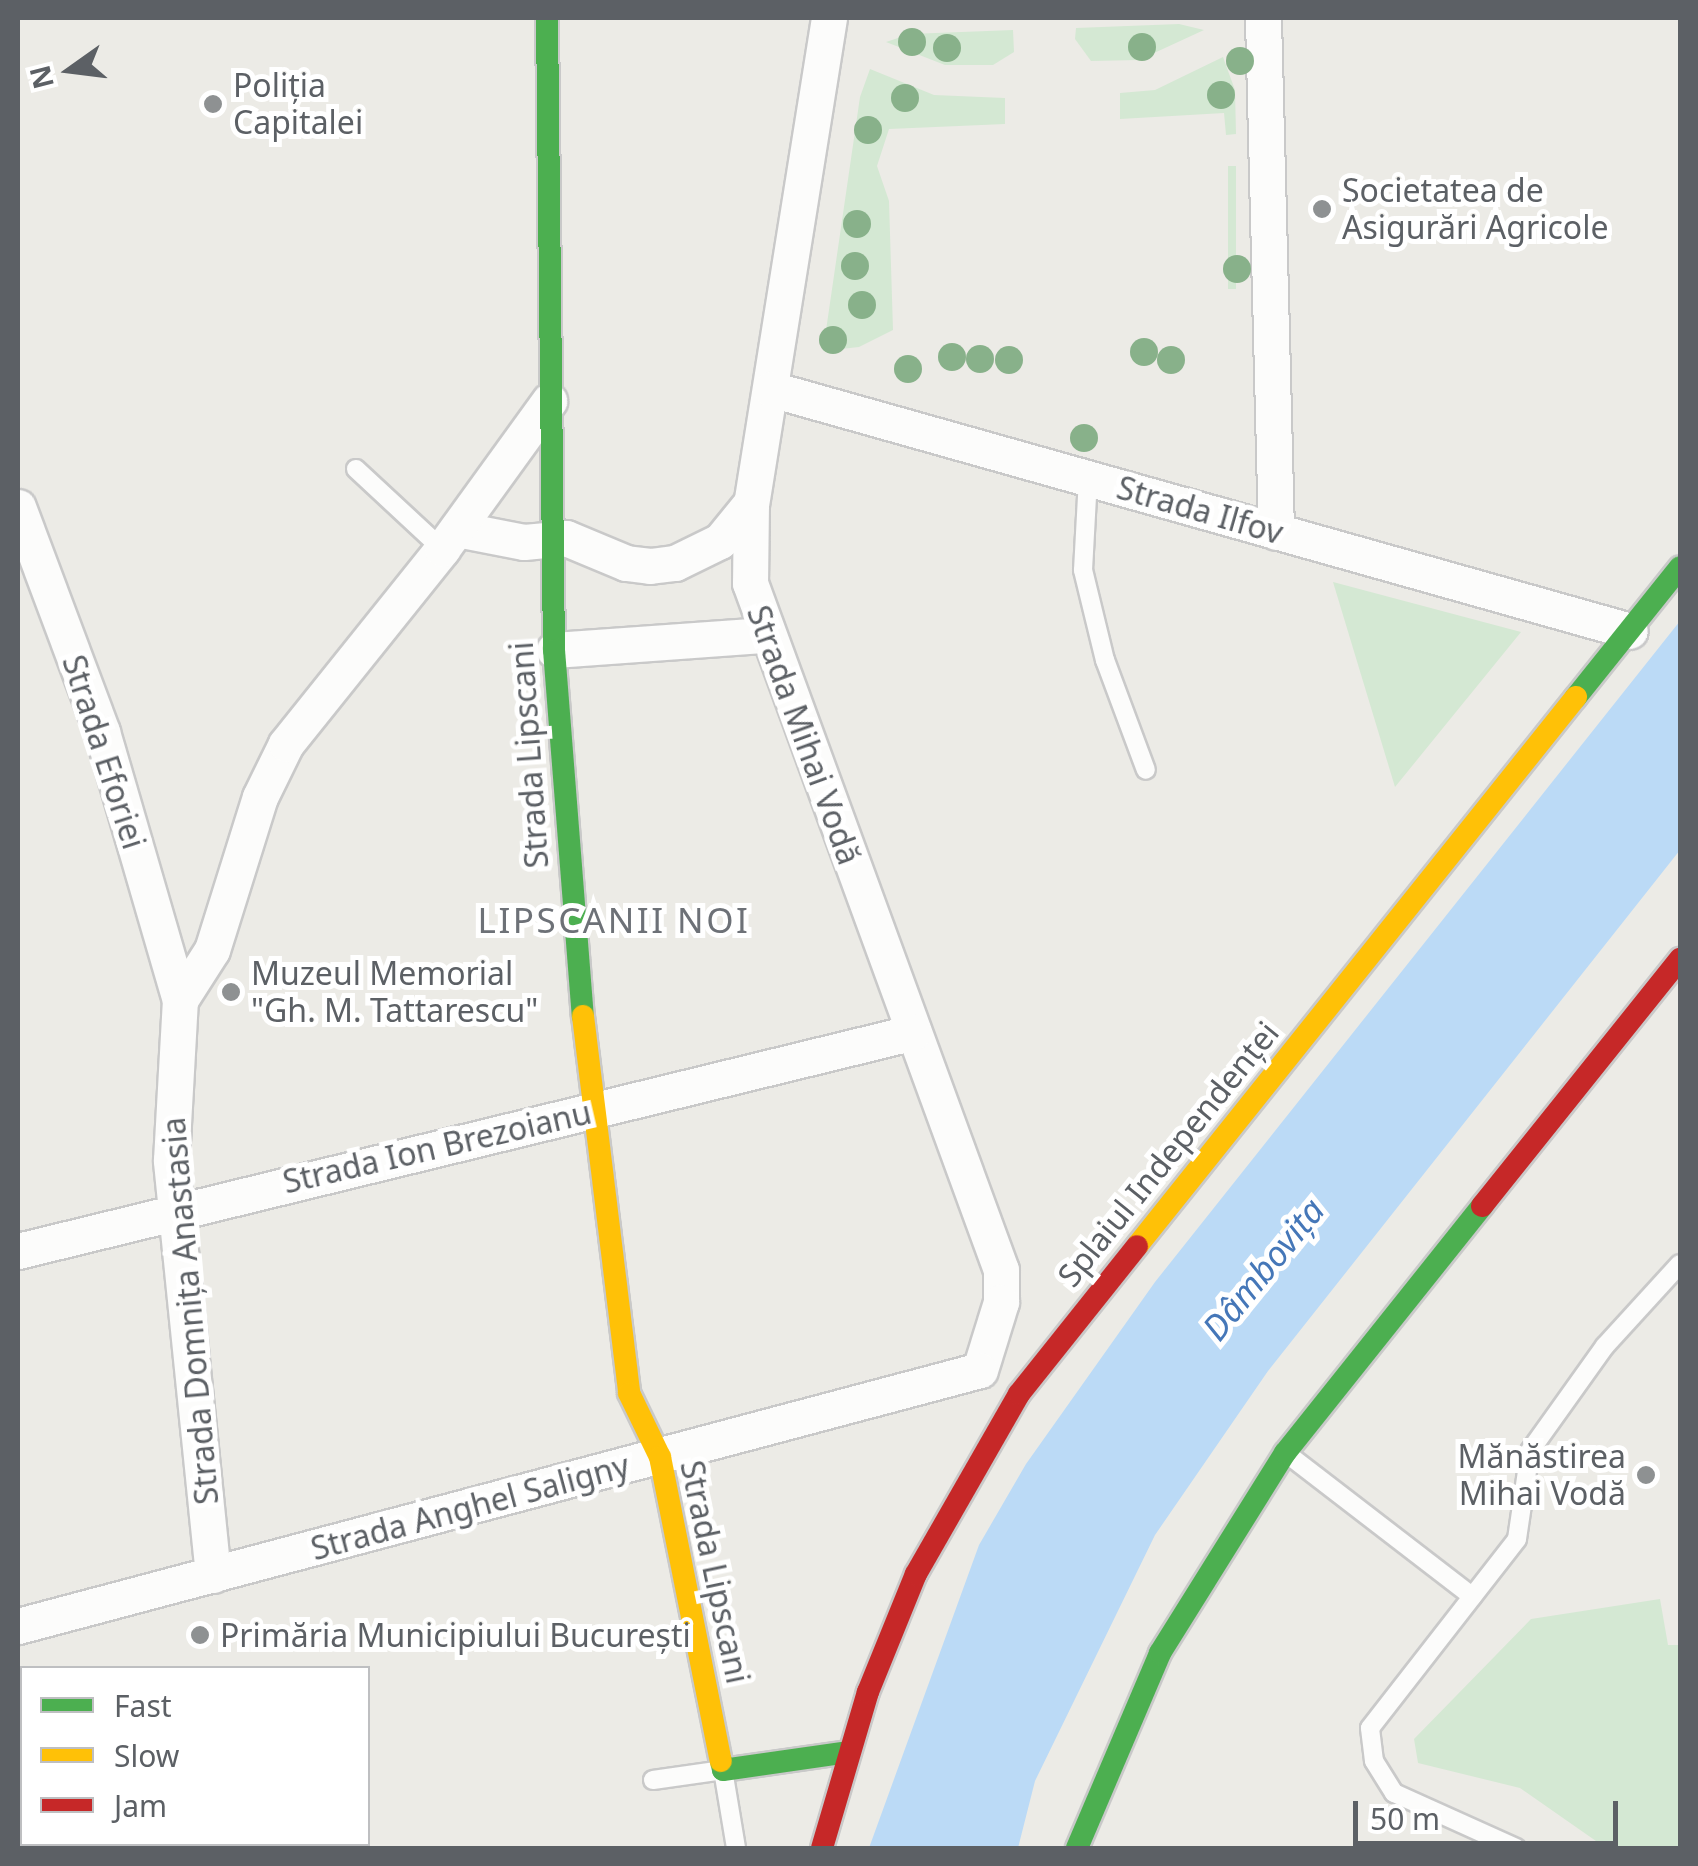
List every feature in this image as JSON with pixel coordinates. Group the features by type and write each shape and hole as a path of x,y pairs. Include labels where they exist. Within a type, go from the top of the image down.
{"main road":[{"name":"Strada Lipscani","path":"547,18 554,650 590,1107 629,1393 660,1457 723,1770"},
{"name":"Splaiul Independenței","path":"822,1848 848,1752 916,1574 1019,1394 1680,567"},
{"path":"1077,1848 1116,1745 1160,1653 1285,1453 1674,980"},
{"path":"723,1770 848,1752"}],"street":[{"name":"Strada Mihai Vodă","path":"830,18 752,503 750,583 765,635 1001,1270 1001,1302 980,1370"},
{"path":"1263,18 1276,532"},
{"name":"Strada Ilfov","path":"771,390 1630,631"},
{"name":"Strada Domnița Anastasia","path":"212,1575 176,1210 172,1126 180,1000 212,950 260,797 286,744 450,539 549,401"},
{"path":"450,539 580,542 626,563 675,563 720,541 752,503"},
{"name":"Strada Eforiei","path":"18,507 102,732 180,1000"},
{"path":"554,650 765,635"},
{"name":"Strada Ion Brezoianu","path":"18,1251 590,1107 621,1108 914,1032"},
{"path":"980,1370 1019,1394"},
{"name":"Strada Anghel Saligny","path":"18,1626 980,1370"}],"lane":[{"path":"356,469 450,539"},
{"path":"1088,478 1083,570 1105,660 1146,770"},
{"path":"1516,1848 1394,1793 1374,1762 1370,1728 1517,1539 1530,1451 1604,1346 1680,1264"},
{"path":"1285,1453 1472,1596"},
{"path":"653,1780 723,1770 736,1848"}],"green space":[{"path":"1179,24 1204,30 1139,60 1091,61 1075,39 1076,28"},
{"path":"1013,30 1014,52 993,65 945,65 886,42 910,34"},
{"path":"1223,57 1235,90 1236,134 1226,135 1224,113 1120,119 1120,93 1155,90"},
{"path":"870,69 934,95 1005,98 1005,124 889,129 877,166 889,201 893,330 859,347 823,351 860,97"},
{"path":"1228,166 1236,166 1236,289 1228,289"},
{"path":"1333,582 1521,632 1395,787"},
{"path":"1660,1599 1668,1645 1680,1645 1680,1848 1606,1848 1520,1788 1418,1763 1414,1739 1531,1619"}],"water":[{"name":"Dâmbovița","path":"1680,621 1680,850 1268,1371 1155,1535 1035,1781 1018,1848 869,1848 979,1545 1026,1464 1155,1282"}],"traffic: fast":[{"path":"547,18 554,650 583,1016"},
{"path":"1576,697 1680,567"},
{"path":"1077,1848 1160,1653 1285,1453 1482,1206"},
{"path":"721,1761 723,1770 848,1752"}],"traffic: slow":[{"path":"1137,1246 1576,697"},
{"path":"583,1016 629,1393 660,1457 721,1761"}],"traffic: jam":[{"path":"1482,1206 1680,959"},
{"path":"822,1848 868,1692 916,1574 1019,1394 1137,1246"}],"place":[{"name":"Poliția Capitalei","path":"213,104"},
{"name":"Societatea de Asigurări Agricole","path":"1322,209"},
{"name":"Muzeul Memorial \"Gh. M. Tattarescu\"","path":"231,992"},
{"name":"Mănăstirea Mihai Vodă","path":"1646,1475"},
{"name":"Primăria Municipiului București","path":"200,1635"}],"district":[{"name":"LIPSCANII NOI","path":"614,920"}]}
